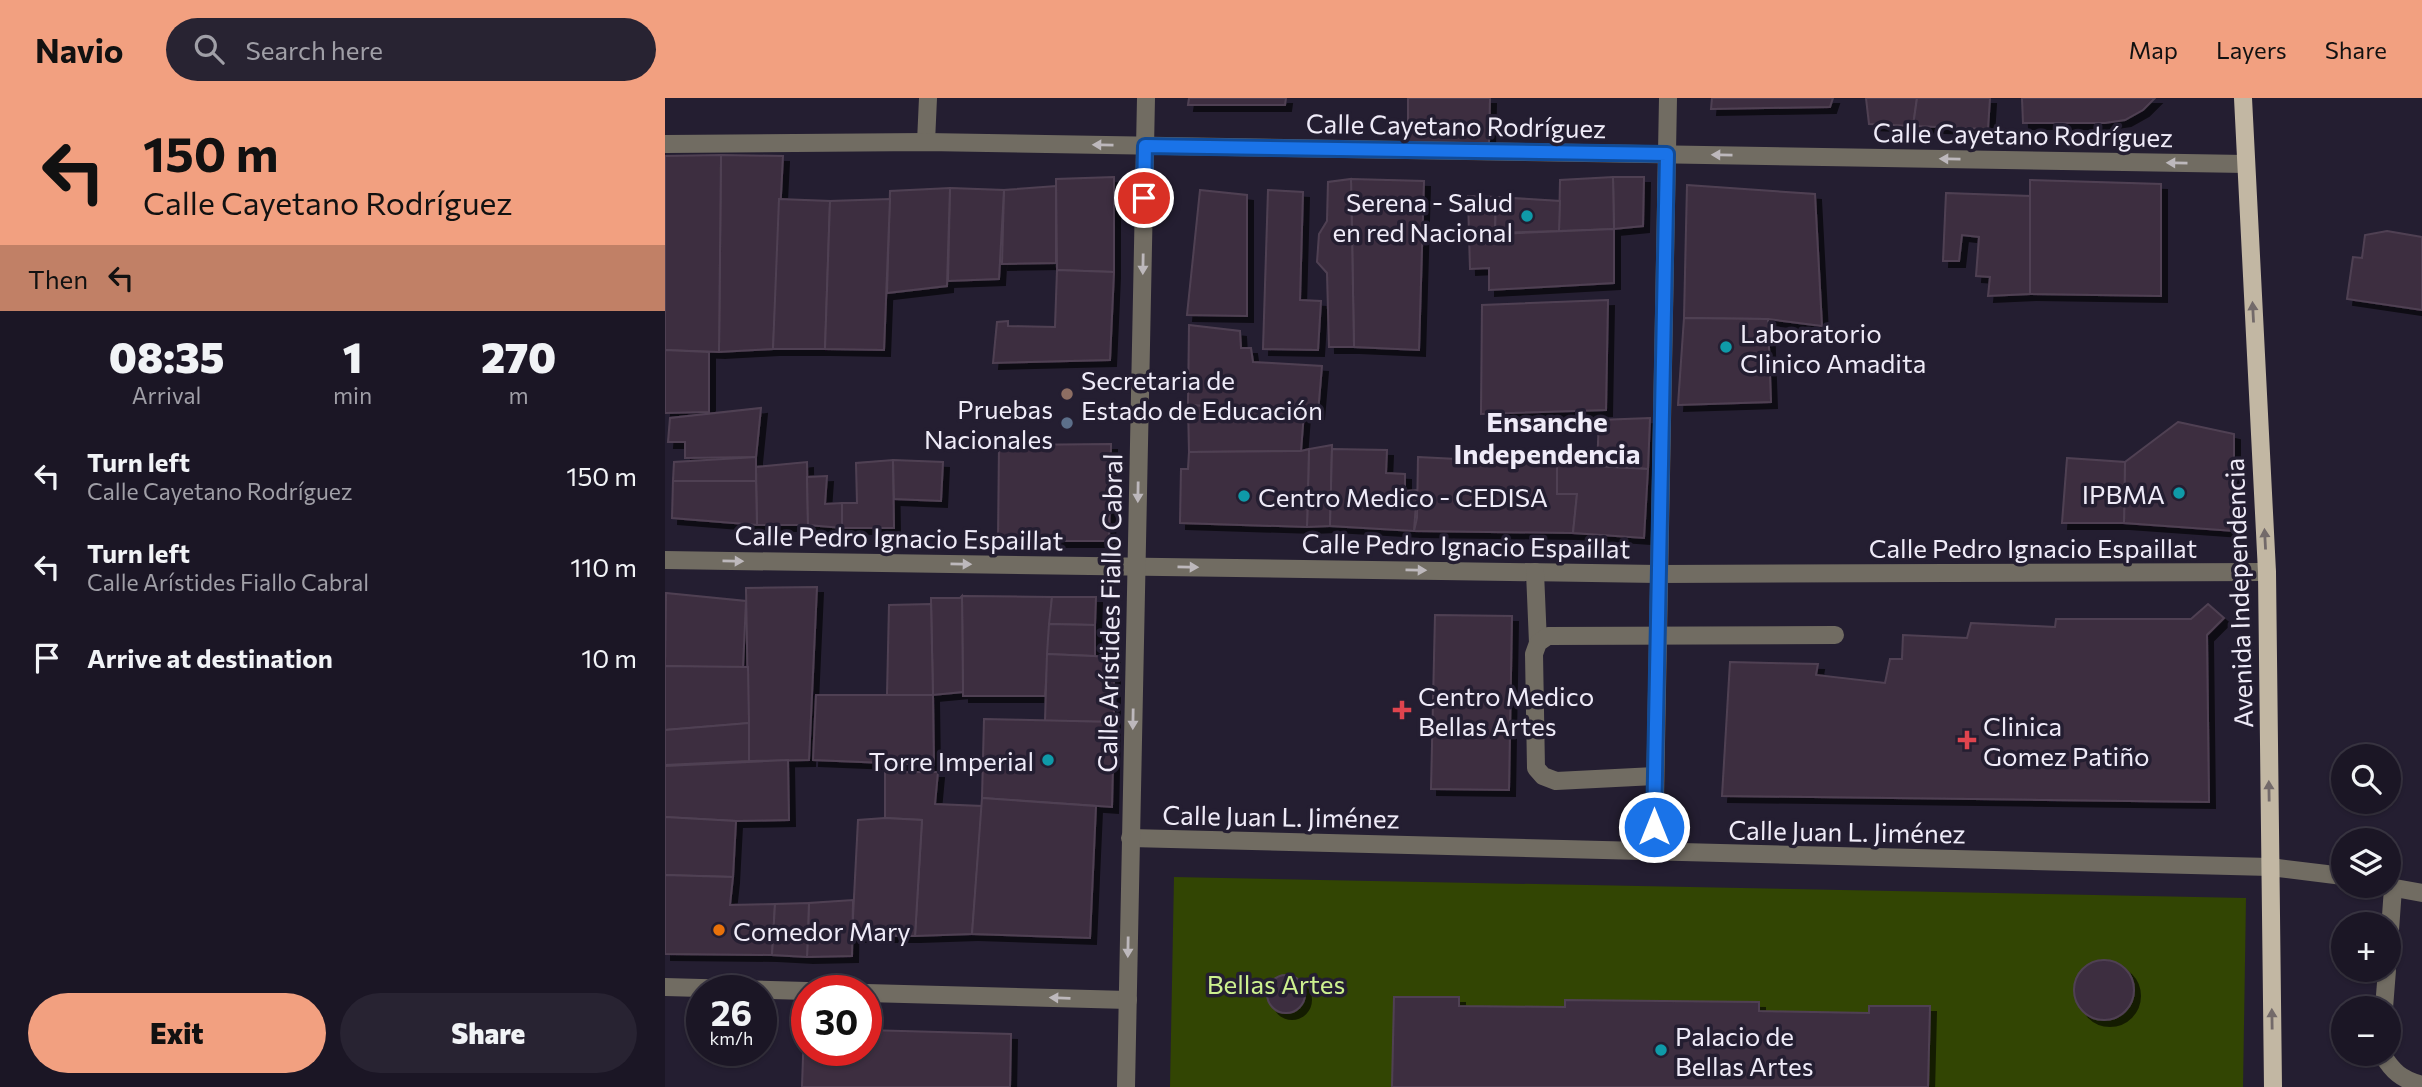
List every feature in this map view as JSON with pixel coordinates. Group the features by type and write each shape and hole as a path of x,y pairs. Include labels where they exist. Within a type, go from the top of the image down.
{"main road":[{"name":"Avenida Independencia","path":"2243,98 2267,572 2273,1087"}],"street":[{"path":"926,142 928,98"},
{"name":"Calle Arístides Fiallo Cabral","path":"1126,1087 1146,98"},
{"path":"1654,852 1668,98"},
{"name":"Calle Cayetano Rodríguez","path":"665,144 926,142 2246,164"},
{"name":"Calle Pedro Ignacio Espaillat","path":"665,560 1658,574 2267,572"},
{"path":"1535,572 1538,642 1534,654 1536,768 1543,776 1556,781 1655,776"},
{"path":"1538,642 1548,636 1835,635"},
{"name":"Calle Juan L. Jiménez","path":"1130,838 2270,867 2331,875"},
{"path":"2401,889 2422,893"},
{"path":"665,987 791,991"},
{"path":"882,993 1128,1000"},
{"path":"2389,1066 2408,1081 2422,1086"}],"green space":[{"name":"Bellas Artes","path":"1174,877 2246,898 2243,1087 1170,1087"}],"building":[{"path":"1189,98 1286,98 1285,105 1188,105"},
{"path":"1408,98 1490,98 1489,143 1408,143"},
{"path":"1712,98 1833,98 1830,107 1711,109"},
{"path":"1866,98 1917,98 1913,126 1869,124"},
{"path":"1917,98 1990,98 1988,129 1913,126"},
{"path":"2022,98 2155,98 2143,110 2125,120 2105,123 2023,123"},
{"path":"721,155 783,156 773,349 719,352"},
{"path":"721,155 719,352 665,350 665,156"},
{"path":"1114,177 1114,272 1057,270 1056,179"},
{"path":"1613,177 1644,177 1643,226 1614,229"},
{"path":"1613,177 1614,229 1559,231 1560,180"},
{"path":"1351,179 1424,181 1419,350 1354,347"},
{"path":"1351,179 1354,347 1329,347 1327,273 1317,262 1319,234 1327,221 1328,182"},
{"path":"2030,180 2161,184 2161,296 2030,294"},
{"path":"1687,185 1815,194 1822,326 1768,319 1684,318"},
{"path":"1056,186 1056,263 1002,264 1004,190"},
{"path":"950,188 1004,190 999,279 948,281"},
{"path":"950,188 947,286 887,293 890,191"},
{"path":"1200,190 1247,195 1247,316 1187,315"},
{"path":"1268,190 1303,192 1300,300 1321,301 1318,350 1263,349"},
{"path":"1946,193 2030,196 2030,294 1988,296 1990,277 1976,276 1979,237 1962,235 1959,261 1943,261"},
{"path":"1468,196 1496,197 1495,233 1469,235"},
{"name":"Serena - Salud en red Nacional","path":"1496,197 1560,201 1559,231 1495,233"},
{"path":"779,199 830,201 825,349 773,349"},
{"path":"890,199 884,350 825,349 830,201"},
{"path":"1614,229 1614,283 1489,290 1489,268 1470,269 1469,235"},
{"path":"2387,231 2422,237 2422,310 2347,299 2353,257 2362,258 2365,235"},
{"path":"1057,270 1114,272 1110,360 993,363 997,322 1008,321 1008,326 1055,327"},
{"path":"1608,300 1606,410 1481,414 1482,305"},
{"name":"Laboratorio Clinico Amadita","path":"1684,318 1768,319 1771,402 1678,405"},
{"path":"1189,325 1240,331 1241,348 1251,348 1253,362 1322,366 1318,413 1188,405"},
{"path":"665,350 709,352 709,412 665,413"},
{"path":"1188,405 1304,412 1301,451 1189,452"},
{"path":"761,408 756,457 685,458 685,442 668,442 670,418"},
{"path":"1650,418 1648,469 1597,466 1599,420"},
{"name":"IPBMA","path":"2178,422 2234,434 2234,531 2124,523 2125,462"},
{"path":"1111,444 1109,541 998,541 999,445"},
{"path":"1332,445 1330,526 1307,527 1309,449"},
{"name":"Centro Medico - CEDISA","path":"1309,449 1307,527 1180,523 1181,469 1188,469 1189,452"},
{"path":"1332,449 1387,450 1386,473 1405,474 1405,491 1417,490 1414,531 1330,526"},
{"path":"756,457 756,481 673,481 674,462"},
{"path":"1418,457 1557,464 1557,494 1577,494 1573,533 1414,531 1417,518"},
{"path":"2067,458 2125,462 2124,523 2062,523"},
{"path":"893,460 894,528 842,528 842,503 857,503 856,463"},
{"path":"893,460 943,462 941,501 894,499"},
{"path":"807,462 808,525 757,525 756,467"},
{"path":"1557,464 1648,469 1644,538 1573,533 1577,494 1557,494"},
{"path":"827,476 825,504 842,503 842,528 808,525 807,477"},
{"path":"673,481 756,481 757,525 672,518"},
{"path":"817,587 809,760 749,761 746,588"},
{"path":"666,593 746,601 743,668 665,666"},
{"path":"962,596 1052,597 1045,696 963,696"},
{"path":"962,596 963,692 933,695 931,598"},
{"path":"1052,597 1096,597 1095,625 1049,624"},
{"path":"931,604 933,695 887,695 889,605"},
{"name":"Clinica Gomez Patiño","path":"2208,604 2224,618 2207,635 2209,802 1722,796 1730,662 1818,664 1816,675 1885,683 1890,659 1902,659 1903,635 1967,638 1971,623 2055,627 2056,619 2191,619"},
{"name":"Centro Medico Bellas Artes","path":"1435,615 1512,616 1509,790 1431,789"},
{"path":"1049,624 1095,625 1095,656 1047,654"},
{"path":"1047,654 1114,657 1114,722 1045,721"},
{"path":"665,666 748,667 749,723 665,730"},
{"path":"816,695 933,695 934,765 813,760"},
{"name":"Torre Imperial","path":"984,719 1114,722 1112,807 982,798"},
{"path":"749,723 749,761 665,765 665,730"},
{"path":"788,760 789,820 736,821 665,817 665,766"},
{"path":"885,772 938,772 935,804 982,806 972,934 915,936 922,820 885,818"},
{"path":"982,798 1096,806 1090,938 972,934"},
{"path":"665,817 736,821 733,877 665,875"},
{"path":"858,820 922,820 915,936 852,936"},
{"name":"Comedor Mary","path":"665,875 733,877 730,905 775,904 772,955 665,954"},
{"path":"853,900 852,956 807,957 809,903"},
{"path":"809,903 807,957 772,955 775,904"},
{"path":"2098,960 2110,960 2129,973 2134,990 2132,1002 2121,1015 2110,1020 2098,1020 2079,1007 2074,996 2074,984 2087,965"},
{"path":"1286,975 1299,981 1305,994 1299,1007 1286,1013 1273,1007 1267,994 1273,981"},
{"name":"Palacio de Bellas Artes","path":"1394,997 1459,997 1459,1006 1565,1007 1565,1000 1759,1002 1759,1011 1869,1013 1869,1006 1930,1006 1928,1087 1392,1087"},
{"path":"882,1030 1011,1034 1010,1087 802,1087 803,1066 882,1066"}],"place":[{"name":"Serena - Salud en red Nacional","path":"1527,216"},
{"name":"Laboratorio Clinico Amadita","path":"1726,347"},
{"name":"Secretaria de Estado de Educación","path":"1067,394"},
{"name":"Pruebas Nacionales","path":"1067,423"},
{"name":"IPBMA","path":"2179,493"},
{"name":"Centro Medico - CEDISA","path":"1244,496"},
{"name":"Centro Medico Bellas Artes","path":"1402,710"},
{"name":"Clinica Gomez Patiño","path":"1967,740"},
{"name":"Torre Imperial","path":"1048,760"},
{"name":"Comedor Mary","path":"719,930"},
{"name":"Palacio de Bellas Artes","path":"1661,1050"}],"district":[{"name":"Ensanche Independencia","path":"1547,437"}],"route":[{"path":"1144,198 1145,146 1667,154 1654,827"}]}
